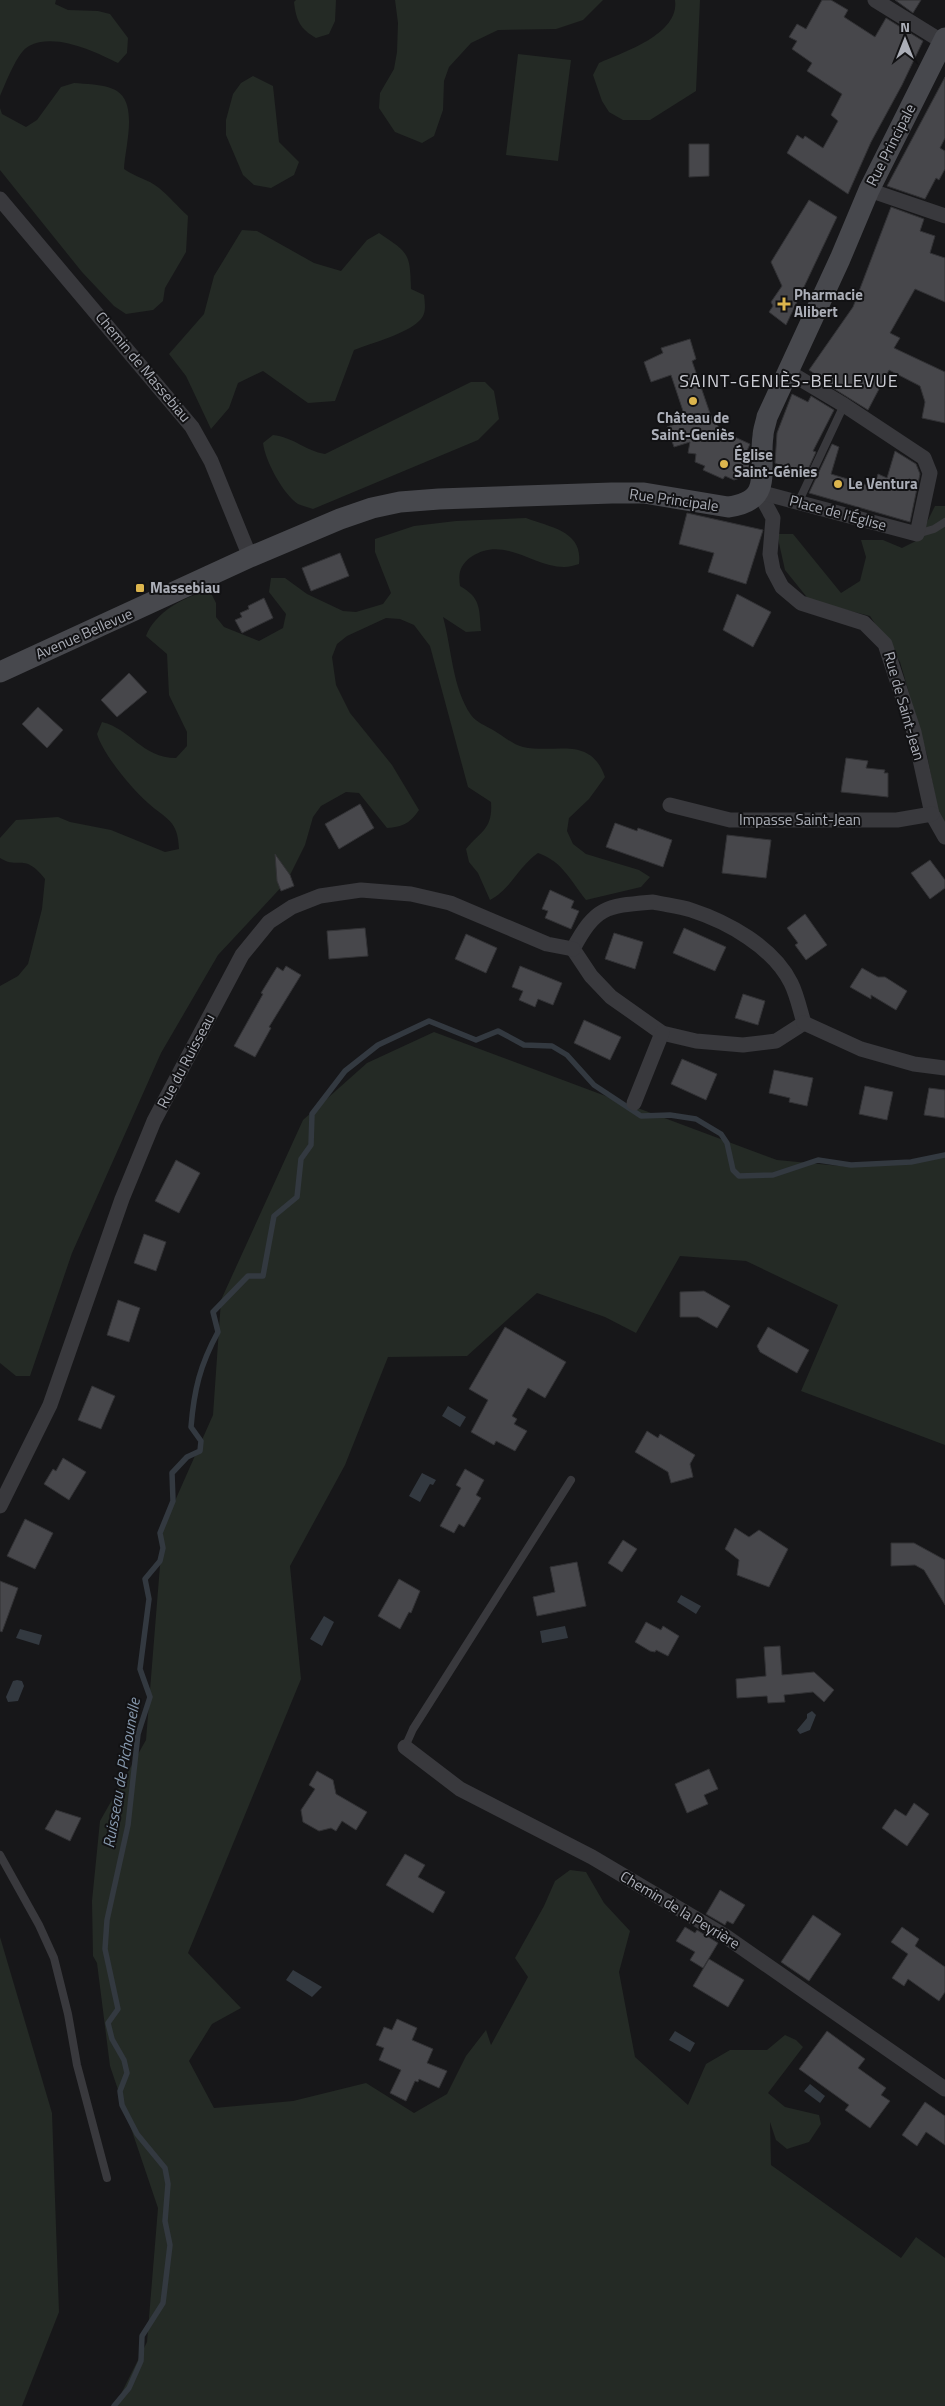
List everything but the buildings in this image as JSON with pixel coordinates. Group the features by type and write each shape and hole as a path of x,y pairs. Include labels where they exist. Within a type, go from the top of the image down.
{"main road":[{"name":"Rue Principale","path":"250,557 340,519 372,508 400,502 438,499 644,493 728,507 739,506 752,500 759,492 763,477 762,437 767,417 840,260 868,190 944,40"},
{"name":"Avenue Bellevue","path":"0,672 250,557"}],"street":[{"path":"875,0 944,40"},
{"path":"868,190 945,216"},
{"name":"Chemin de Massebiau","path":"0,199 192,426 211,461 250,557"},
{"path":"787,371 844,405 924,458 930,473 917,534"},
{"name":"Place de l'Église","path":"759,492 917,534"},
{"name":"Rue de Saint-Jean","path":"759,492 773,518 770,554 773,570 782,587 801,604 864,623 885,644 914,732 932,814 945,837"},
{"name":"Impasse Saint-Jean","path":"670,805 730,820 897,820 932,814"},
{"name":"Rue du Ruisseau","path":"0,1506 50,1405 122,1199 154,1121 242,955 269,922 292,907 320,896 361,890 411,894 450,903 547,944 573,949"},
{"path":"804,1023 776,1040 743,1045 696,1041 662,1033 611,997 591,976 573,949 583,931 598,913 617,905 653,902 690,910 726,924 774,960 791,983 804,1023 861,1049 914,1064 945,1068"},
{"path":"634,1102 662,1033"},
{"name":"Chemin de la Peyrière","path":"406,1747 460,1789 592,1857 725,1936 945,2089"}],"lane":[{"path":"798,503 844,405"},
{"path":"917,534 934,529 945,522"},
{"path":"406,1747 413,1729 571,1480"},
{"path":"0,1855 39,1925 54,1958 78,2065 107,2178"}],"shaded area":[{"path":"0,0 56,0 55,4 68,10 98,11 110,14 128,38 127,53 118,63 75,45 51,41 39,42 29,46 20,55 0,96"},
{"path":"296,0 336,0 335,21 329,34 316,38 306,31 296,14 294,2"},
{"path":"395,0 603,0 583,20 556,29 498,30 471,43 449,67 444,81 443,110 434,136 422,143 395,132 379,108 380,93 394,69 397,52 398,23"},
{"path":"675,0 700,0 696,91 650,120 623,120 609,112 602,101 593,75 599,63 635,47 660,32 669,23 674,12"},
{"path":"518,54 571,60 558,161 506,155"},
{"path":"253,76 273,86 279,142 299,162 294,175 271,188 254,185 243,175 226,135 226,120 233,94 241,83"},
{"path":"74,83 104,86 113,89 121,95 129,113 124,169 159,188 188,216 186,252 165,288 163,301 153,310 126,314 114,306 82,272 0,170 0,108 2,114 26,127 37,120 61,87"},
{"path":"242,230 257,231 314,263 341,271 367,240 379,233 397,245 406,255 410,268 411,289 424,295 424,312 419,321 406,330 354,350 335,401 308,403 263,371 238,383 229,408 211,429 186,376 169,354 204,314 214,276"},
{"path":"471,382 485,382 494,391 499,419 478,440 313,509 298,504 286,492 275,476 264,450 263,443 273,435 287,438 325,454"},
{"path":"935,506 945,506 945,827 940,821 927,755 900,662 870,616 810,601 785,570 777,534 793,534 841,593 860,581 866,557 861,540 883,540 902,548 918,540"},
{"path":"526,518 564,532 571,538 576,544 579,553 579,564 566,567 552,566 506,550 495,549 483,551 464,563 459,577 460,586 472,595 478,604 481,631 466,632 443,617 453,668 460,692 473,717 481,724 515,744 536,749 571,749 591,756 599,764 605,777 589,799 569,818 567,831 573,844 586,854 639,870 650,877 641,887 586,900 554,861 538,853 504,890 490,900 478,873 469,862 466,849 488,824 491,802 468,787 430,646 414,625 400,619 386,618 347,636 337,644 332,657 336,685 350,713 392,765 419,810 406,824 387,828 359,793 346,792 321,806 313,817 305,845 287,881 218,955 161,1053 72,1253 30,1376 16,1376 0,1363 0,986 18,976 28,964 42,909 45,879 32,866 12,863 0,858 0,838 16,820 58,817 70,822 111,830 165,852 179,849 174,826 141,797 126,780 111,761 97,734 102,722 121,731 145,748 164,757 176,758 187,746 187,732 169,695 167,654 146,636 156,619 172,606 191,596 210,591 216,603 216,617 224,627 259,641 283,628 286,614 269,592 271,578 285,578 307,594 343,611 356,612 383,604 391,593 375,552 375,539 414,526 456,521"},
{"path":"434,1032 777,1160 851,1167 945,1157 945,1445 801,1391 838,1305 746,1261 680,1256 636,1333 605,1317 537,1293 467,1356 388,1357 345,1465 290,1566 301,1679 188,1953 241,2008 212,2024 189,2061 214,2108 293,2101 366,2083 414,2113 447,2094 466,2056 486,2030 491,2045 528,1977 515,1958 544,1906 555,1881 570,1870 586,1872 604,1903 630,1931 619,1972 635,2057 688,2105 706,2064 730,2050 767,2050 785,2035 796,2040 803,2047 768,2093 785,2107 819,2115 821,2124 809,2142 787,2149 776,2140 770,2122 771,2165 901,2258 916,2237 945,2258 945,2406 115,2406 147,2342 158,2208 110,2066 97,1963 93,1956 92,1901 100,1821 146,1740 163,1528 213,1415 221,1300 303,1120 367,1063"},
{"path":"448,1406 466,1417 460,1427 442,1416"},
{"path":"422,1473 436,1480 433,1485 430,1484 420,1502 409,1496"},
{"path":"681,1595 701,1606 696,1614 677,1602"},
{"path":"324,1616 334,1622 322,1646 310,1639"},
{"path":"565,1626 568,1638 542,1643 540,1631"},
{"path":"20,1629 42,1635 39,1645 16,1638"},
{"path":"13,1681 22,1681 24,1686 18,1701 8,1702 6,1697"},
{"path":"812,1711 816,1715 810,1730 800,1734 797,1730 807,1718 807,1714"},
{"path":"0,1937 52,2113 59,2312 22,2406 0,2406"},
{"path":"293,1970 322,1987 312,1997 286,1980"},
{"path":"675,2031 695,2043 690,2052 669,2040"},
{"path":"810,2084 825,2096 820,2103 804,2091"}],"waterway":[{"name":"Ruisseau de Pichounelle","path":"114,2406 129,2388 141,2361 142,2336 163,2303 170,2245 165,2221 168,2184 165,2168 137,2134 122,2105 120,2091 127,2073 124,2060 112,2039 108,2023 118,2009 105,1949 107,1920 128,1825 138,1734 150,1697 140,1669 149,1599 145,1579 160,1561 163,1548 160,1533 173,1501 172,1473 187,1457 200,1451 201,1441 191,1427 199,1378 218,1332 213,1312 248,1276 263,1276 274,1216 297,1197 301,1159 311,1145 312,1114 345,1071 378,1045 429,1021 476,1040 498,1031 524,1045 552,1046 567,1055 594,1085 641,1116 670,1115 696,1119 721,1134 727,1143 733,1170 739,1176 773,1175 818,1160 851,1165 911,1162 945,1155"}],"place":[{"name":"Pharmacie Alibert","path":"784,304"},
{"name":"Château de Saint-Geniès","path":"693,401"},
{"name":"Église Saint-Génies","path":"724,464"},
{"name":"Le Ventura","path":"838,484"},
{"name":"Massebiau","path":"140,588"}],"district":[{"name":"SAINT-GENIÈS-BELLEVUE","path":"789,381"}]}
